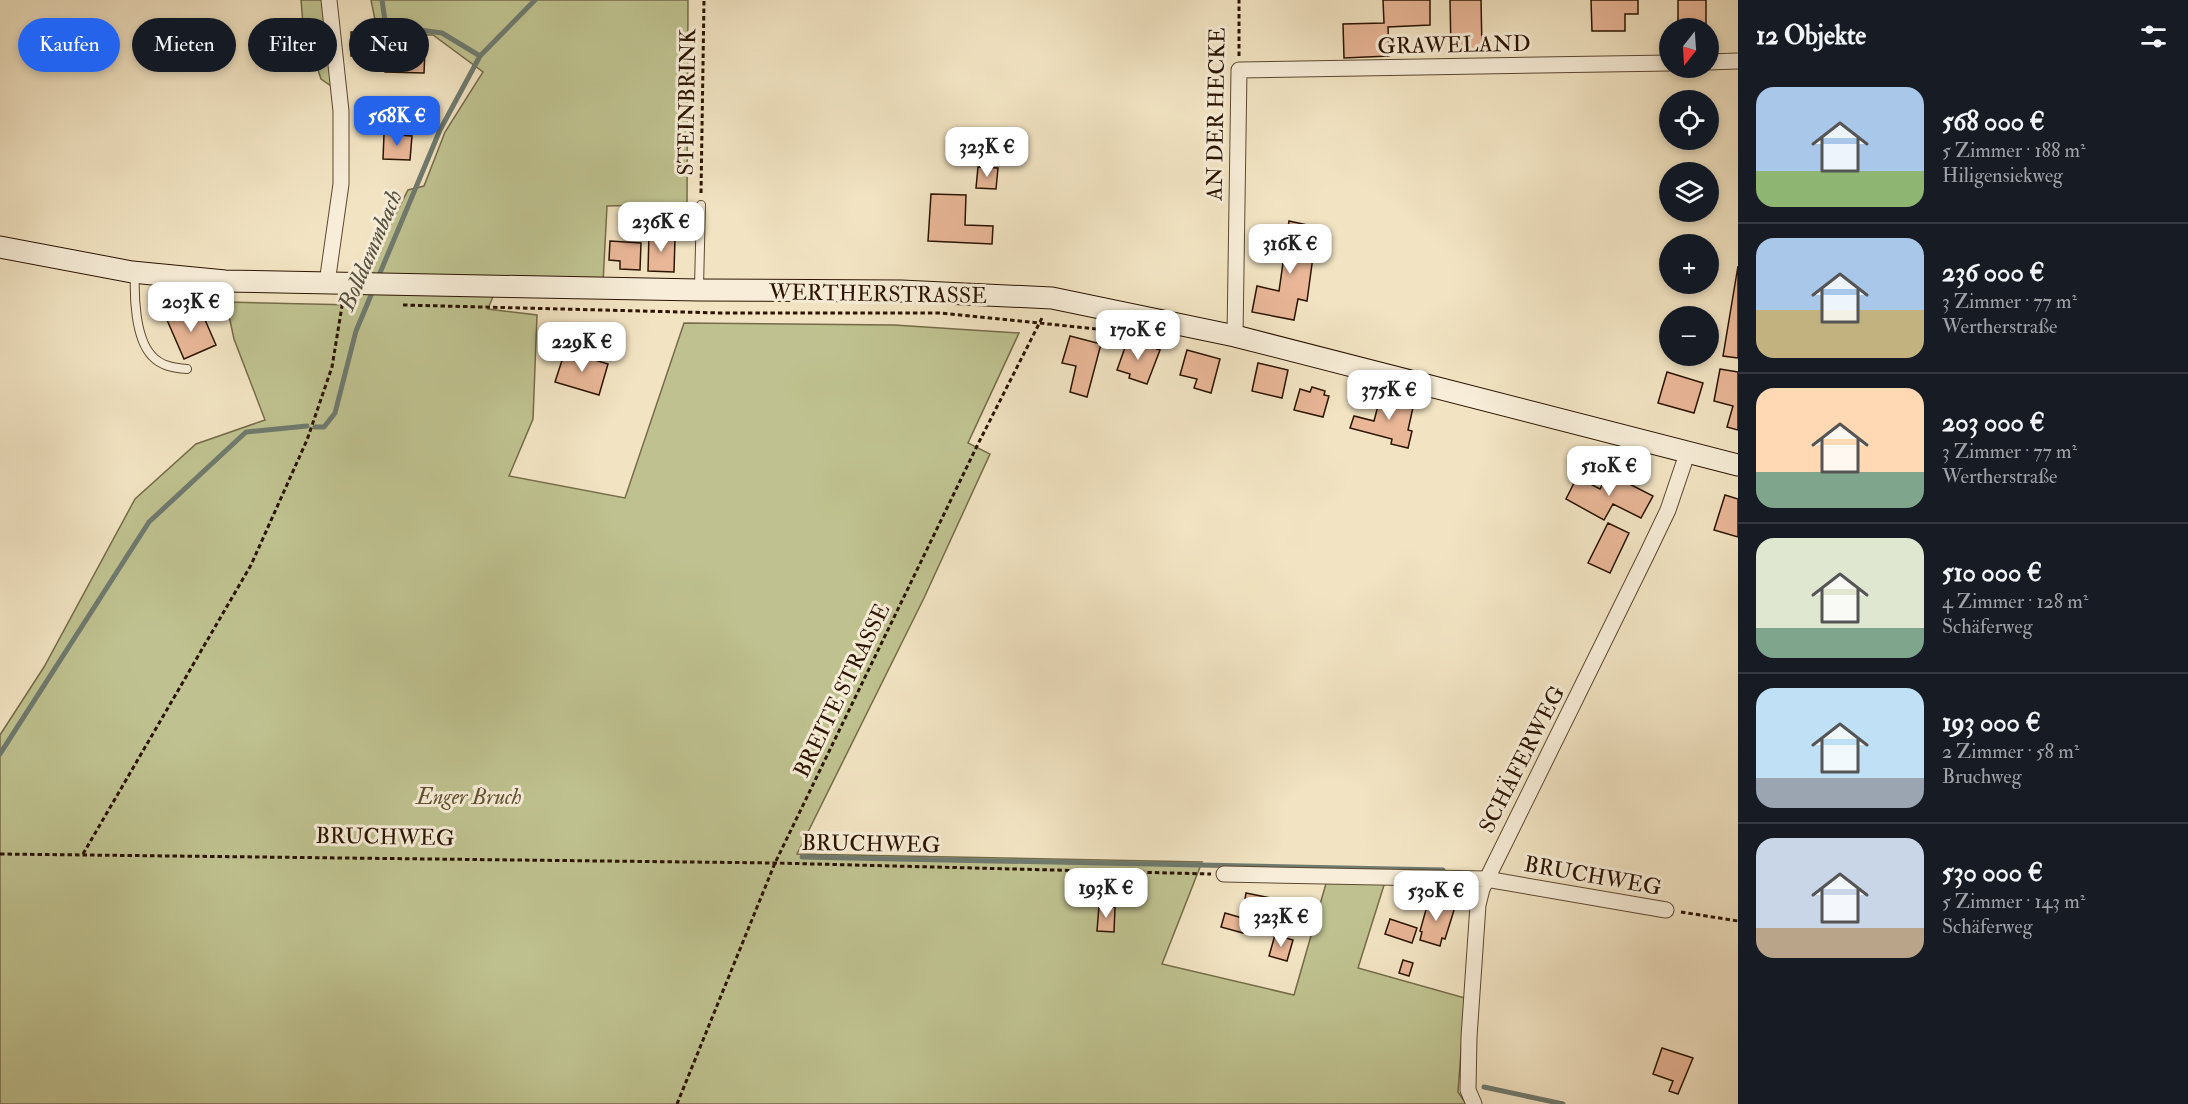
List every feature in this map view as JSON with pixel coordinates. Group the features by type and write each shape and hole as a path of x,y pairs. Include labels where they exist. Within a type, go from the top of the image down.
{"main road":[{"name":"WERTHERSTRASSE","path":"0,247 135,273 338,290 380,284 901,291 1052,298 1234,336 1738,465"}],"street":[{"path":"329,0 341,111 338,290"},
{"path":"1719,62 1738,61"},
{"name":"GRAWELAND","path":"1239,70 1659,63"},
{"name":"AN DER HECKE","path":"1234,336 1239,70"},
{"name":"SCHÄFERWEG","path":"1474,1104 1468,1090 1470,1014 1478,905 1486,879 1656,536 1668,510 1688,452"},
{"name":"BRUCHWEG","path":"1224,874 1486,879 1666,910"}],"lane":[{"path":"699,290 701,205"},
{"path":"135,273 135,297 144,345 152,357 160,363 169,367 187,369"}],"path":[{"name":"STEINBRINK","path":"701,205 704,0"},
{"name":"AN DER HECKE","path":"1239,0 1239,70"},
{"path":"83,854 251,565 307,440 332,367 338,290"},
{"name":"BREITE STRASSE","path":"677,1104 775,864 1052,298"},
{"path":"396,304 721,313 941,313 1116,331"},
{"path":"1588,447 1610,457 1643,459"},
{"name":"BRUCHWEG","path":"0,854 775,864 1224,874"},
{"name":"BRUCHWEG","path":"1666,910 1738,921"}],"green space":[{"path":"301,0 322,0 324,18 302,18"},
{"name":"Enger Bruch","path":"371,0 688,0 687,204 607,206 603,283 500,279 488,309 537,315 533,419 509,476 625,498 684,323 894,325 1019,333 968,443 990,454 924,598 797,854 1202,862 1162,964 1294,995 1327,880 1385,882 1358,968 1465,998 1458,1092 1466,1104 0,1104 0,735 44,667 135,499 196,444 265,420 234,339 226,302 355,305 366,273 408,190 424,186 445,132 483,72 433,35 429,35 429,18 375,18"},
{"path":"319,72 330,72 331,86 321,79"}],"building":[{"path":"1383,0 1430,0 1430,25 1388,27 1389,56 1344,58 1343,24 1384,23"},
{"path":"1450,0 1481,0 1482,50 1451,50"},
{"path":"1591,0 1638,0 1638,14 1625,14 1625,31 1592,31"},
{"path":"1678,0 1706,0 1706,18 1678,18"},
{"path":"384,134 412,136 410,160 383,159"},
{"path":"978,167 998,168 996,189 976,188"},
{"path":"931,194 966,195 965,225 993,226 992,244 928,241"},
{"path":"1289,221 1317,227 1307,301 1298,299 1294,320 1252,312 1257,286 1279,291"},
{"path":"649,233 662,233 661,237 675,238 674,272 648,271"},
{"path":"610,241 641,243 640,270 620,269 620,261 609,260"},
{"path":"1738,266 1738,358 1723,356"},
{"path":"199,306 216,345 184,359 167,320"},
{"path":"1070,336 1101,344 1087,397 1070,392 1076,366 1062,363"},
{"path":"1128,339 1160,350 1147,384 1129,378 1130,374 1117,370"},
{"path":"1187,350 1220,359 1211,393 1194,388 1197,379 1180,375"},
{"path":"565,351 608,364 599,395 555,382"},
{"path":"1258,363 1288,370 1282,398 1252,391"},
{"path":"1720,369 1738,372 1738,430 1727,427 1733,406 1714,401"},
{"path":"1667,372 1703,383 1694,413 1658,403"},
{"path":"1312,387 1325,391 1324,395 1329,396 1323,417 1294,410 1300,389 1310,392"},
{"path":"1381,394 1414,403 1408,430 1412,431 1408,448 1391,444 1392,439 1350,428 1354,416 1374,421"},
{"path":"1608,473 1653,496 1641,518 1613,504 1604,520 1566,499 1577,477 1600,489"},
{"path":"1725,495 1738,499 1738,537 1714,530"},
{"path":"1608,523 1629,533 1610,573 1588,563"},
{"path":"1246,893 1276,899 1270,925 1242,918"},
{"path":"1429,899 1455,907 1445,939 1442,938 1440,946 1420,940 1422,932 1420,931"},
{"path":"1099,906 1115,907 1114,932 1097,931"},
{"path":"1225,913 1246,919 1243,933 1221,927"},
{"path":"1390,919 1417,928 1412,943 1385,934"},
{"path":"1275,935 1293,940 1287,961 1269,956"},
{"path":"1403,960 1413,963 1409,976 1399,973"},
{"path":"1662,1048 1693,1058 1678,1094 1669,1091 1673,1081 1653,1074"}],"waterway":[{"path":"382,0 385,21 406,28 442,33 480,56"},
{"name":"Bolldammbach","path":"377,280 440,130 480,56 535,0"},
{"name":"Bolldammbach","path":"315,427 324,427 335,413 356,331 374,288"},
{"name":"Bolldammbach","path":"0,754 149,522 246,432 307,426"},
{"path":"802,857 1443,870"},
{"path":"1484,1087 1563,1104"}]}
